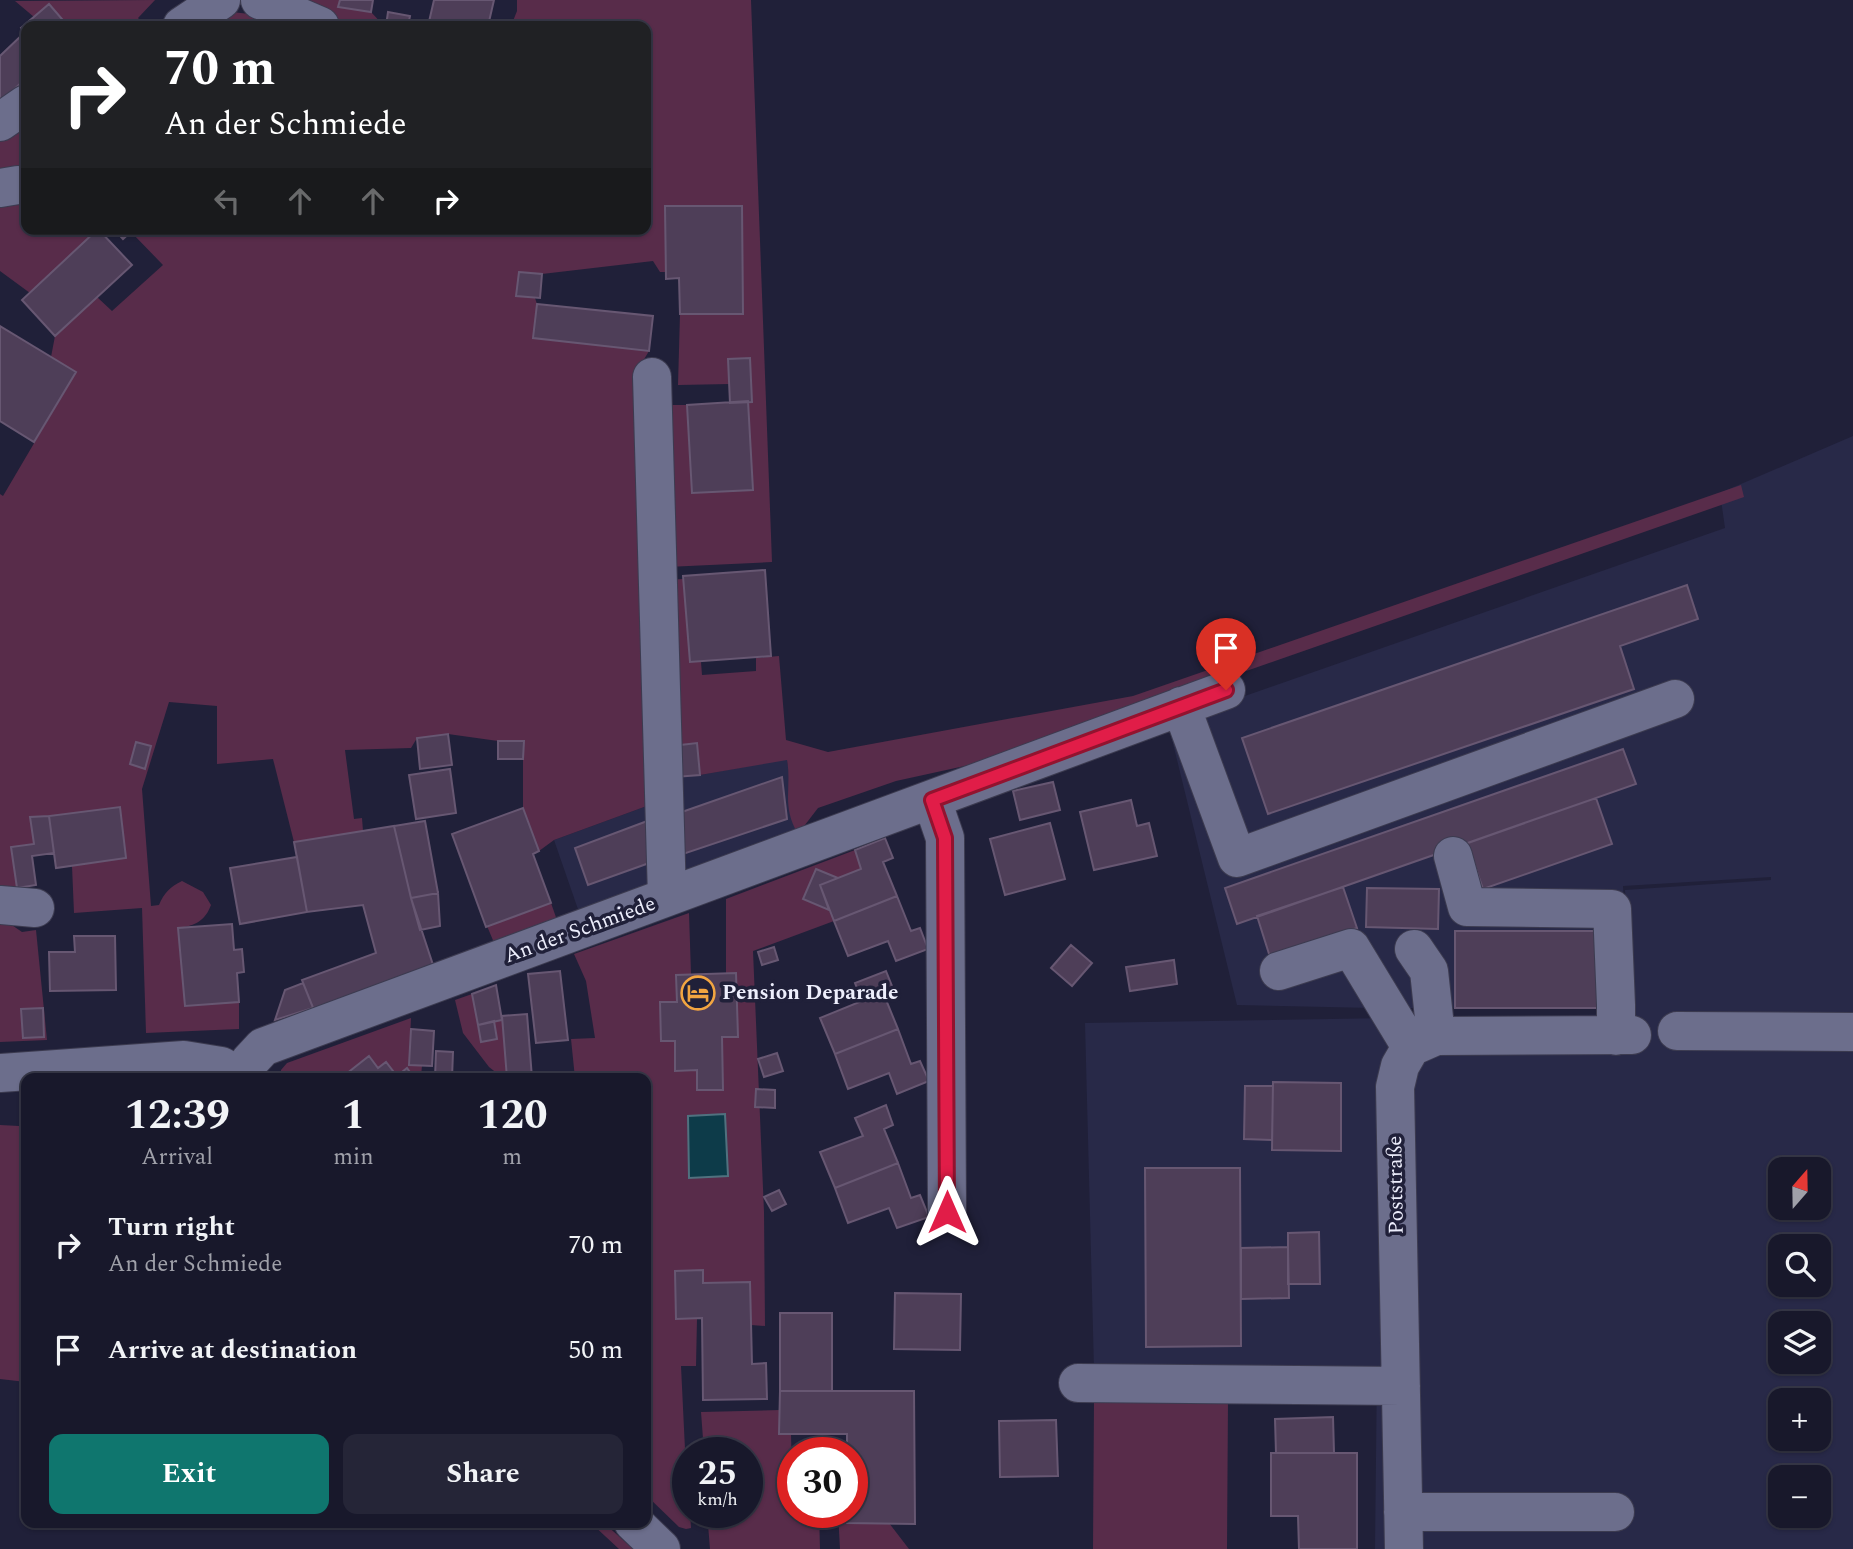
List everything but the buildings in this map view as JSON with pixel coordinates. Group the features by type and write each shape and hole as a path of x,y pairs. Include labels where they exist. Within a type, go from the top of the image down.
{"street":[{"path":"190,21 221,0"},
{"path":"260,0 308,21"},
{"path":"0,122 21,107"},
{"path":"652,377 667,897"},
{"name":"An der Schmiede","path":"244,1073 250,1061 263,1047 1226,690"},
{"path":"1181,706 1237,858 1675,699"},
{"path":"932,800 945,838 947,1212"},
{"path":"1424,1042 1624,1036 1612,909 1467,907 1453,856"},
{"path":"1279,971 1351,948 1424,1042"},
{"path":"1414,949 1429,971 1424,1042"},
{"path":"1677,1031 1853,1032"},
{"name":"Poststraße","path":"1404,1530 1395,1087 1400,1066 1424,1042"},
{"path":"0,1073 184,1060 221,1066 234,1073"},
{"path":"1079,1383 1401,1386"},
{"path":"1404,1530 1615,1512"},
{"path":"639,1528 661,1549"}],"shaded area":[{"path":"155,0 138,18 141,21 64,21 49,4 34,17 15,1"},
{"path":"279,0 340,0 339,7 371,12 379,21 327,21"},
{"path":"517,0 751,0 772,562 667,567 672,405 687,405 692,493 753,489 748,401 730,384 678,385 680,314 743,314 742,206 666,207 666,272 660,272 653,261 542,274 519,272 516,296 535,298 537,304 533,338 649,351 643,361 655,803 554,840 539,851 523,808 523,741 498,741 448,734 417,738 411,748 345,750 354,819 362,818 363,831 294,842 273,759 217,764 217,706 169,702 142,789 151,906 159,905 168,891 182,881 203,892 211,905 206,915 194,924 178,928 185,1006 239,1002 239,1029 146,1033 142,908 74,913 72,866 126,858 120,808 34,844 11,847 17,888 0,886 0,494 3,496 76,372 51,357 55,336 97,297 112,311 163,265 134,235 651,235 651,21 513,21"},
{"path":"232,12 276,17 284,21 217,21"},
{"path":"21,121 21,235 92,235 30,293 0,271 0,132"},
{"path":"1853,436 1853,1549 1375,1549 1377,1367 1094,1369 1085,1023 1633,1014 1625,890 1771,880 1771,877 1623,886 1629,1008 1237,1005 1168,723 1725,528 1720,493"},
{"path":"1741,485 1744,497 992,760 896,781 818,808 798,834 788,805 787,760 700,775 697,744 672,746 666,580 683,579 690,662 701,662 702,675 756,671 756,658 779,656 786,740 828,752 1133,696"},
{"path":"787,759 798,834 693,873 676,862 675,777"},
{"path":"655,803 656,880 580,915 554,840"},
{"path":"855,850 861,869 838,878 816,869 803,898 829,910 834,921 753,951 764,1212 765,1326 751,1325 750,1282 703,1283 703,1270 675,1271 676,1319 697,1319 696,1366 681,1366 684,1437 672,1437 672,1520 651,1500 651,1073 574,1073 571,1039 595,1038 586,981 574,954 689,913 691,974 726,973 726,899"},
{"path":"551,903 558,923 495,945 487,926"},
{"path":"0,917 22,932 36,930 47,1040 0,1042"},
{"path":"472,994 481,1040 496,1039 494,1021 502,1020 507,1073 497,1073 489,1067 463,1033 455,1000"},
{"path":"411,1018 409,1064 422,1065 421,1073 410,1073 407,1069 395,1073 386,1062 378,1068 369,1056 347,1073 281,1073 287,1063"},
{"path":"725,1114 728,1176 689,1178 688,1116"},
{"path":"21,1115 21,1381 0,1379 0,1125 19,1126"},
{"path":"1094,1400 1228,1401 1227,1549 1093,1549"},
{"path":"780,1410 780,1434 791,1434 791,1437 777,1437 777,1528 819,1528 820,1549 710,1549 708,1528 763,1528 763,1437 703,1437 701,1412"},
{"path":"868,1523 889,1523 909,1549 840,1549 839,1528 868,1528"},
{"path":"596,1528 610,1528 633,1549 619,1549"}],"place":[{"name":"Pension Deparade","path":"698,993"}],"route":[{"path":"947,1212 945,838 932,800 1226,690"}]}
